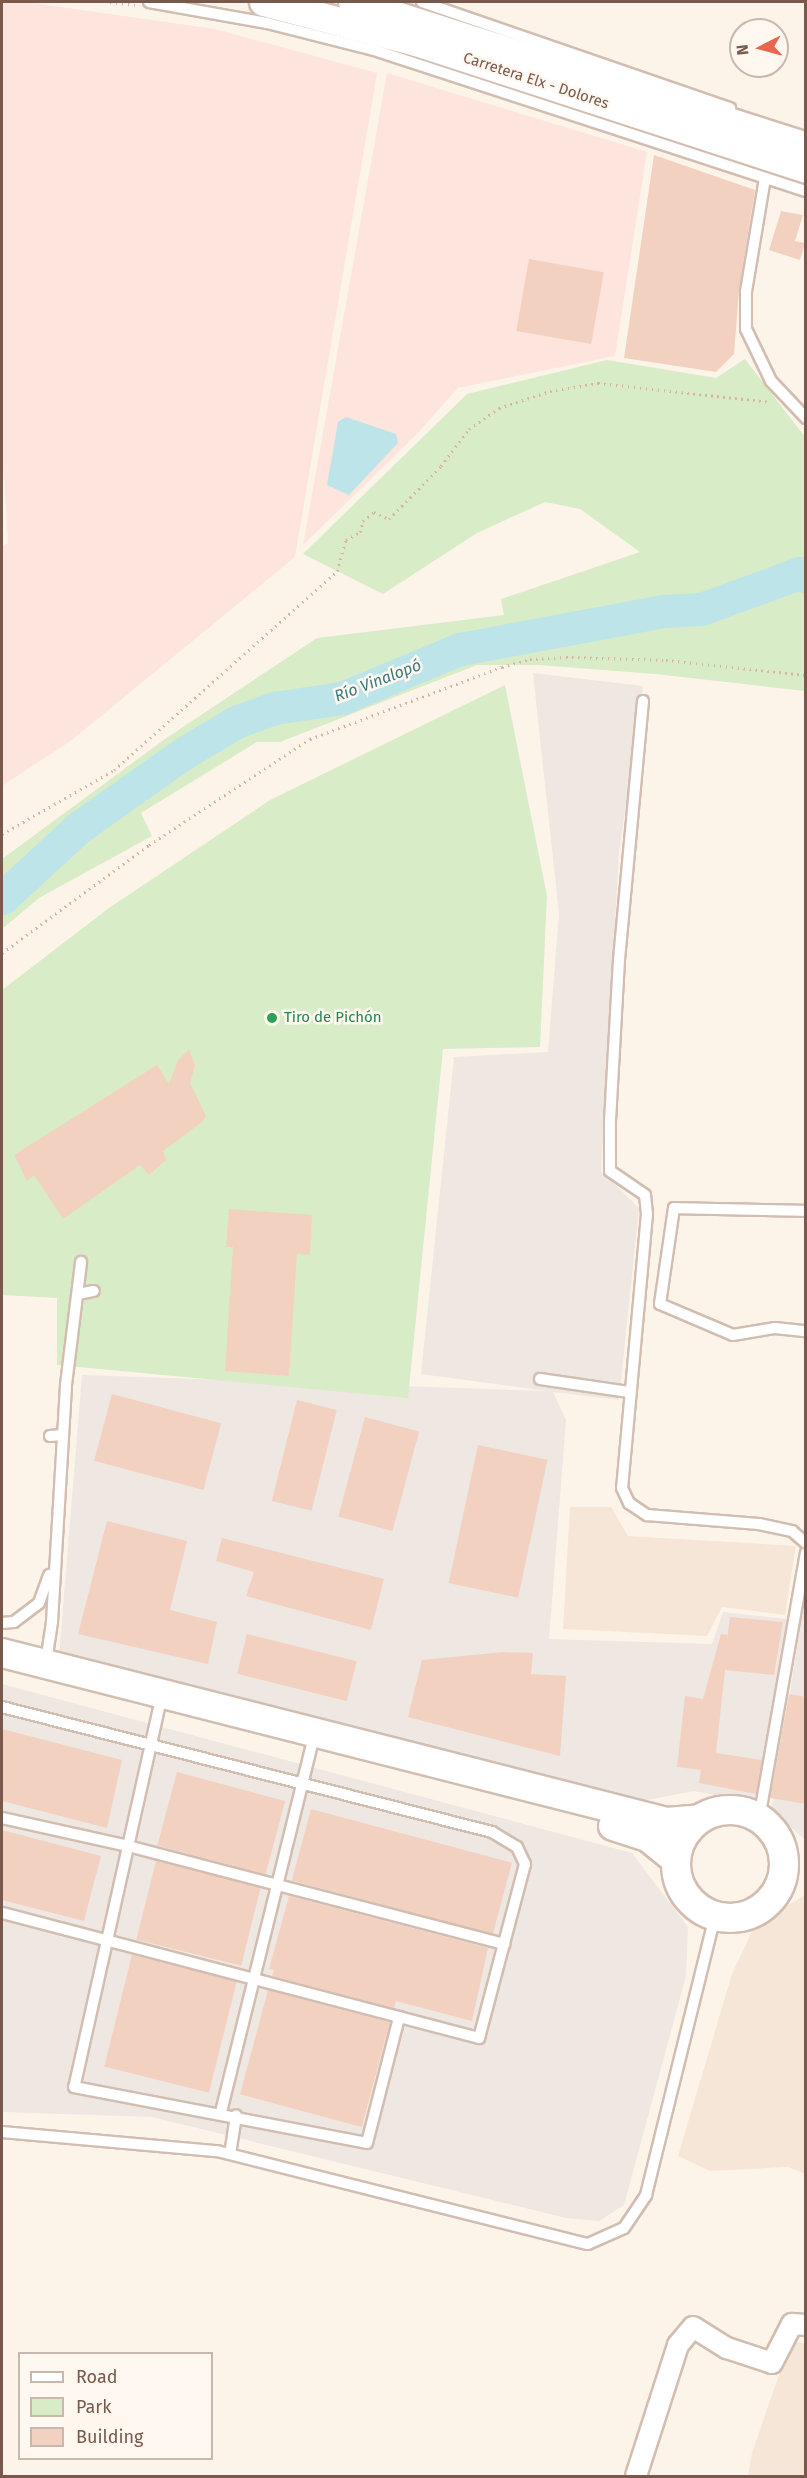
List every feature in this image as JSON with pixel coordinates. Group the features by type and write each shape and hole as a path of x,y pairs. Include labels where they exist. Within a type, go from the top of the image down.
{"main road":[{"name":"Carretera Elx - Dolores","path":"264,2 416,42 806,169"},
{"name":"Carretera Elx - Dolores","path":"353,2 806,145"},
{"path":"2,1653 667,1822 700,1819 729,1810 759,1819 778,1840 795,1867 766,1906 749,1916 715,1917 687,1898 680,1886 676,1860 683,1837 700,1819"},
{"path":"2,1667 624,1829 649,1838 676,1860"}],"street":[{"path":"636,2476 678,2345 693,2327 728,2348 772,2363 792,2324 806,2325"}],"lane":[{"path":"149,2 267,23 374,50 806,191"},
{"path":"422,2 742,112"},
{"path":"763,120 784,127 806,145"},
{"path":"765,178 746,292 746,329 771,381 806,417"},
{"path":"643,701 619,960 610,1121 610,1171 645,1195 647,1214 628,1392 622,1488 629,1503 647,1515 770,1527 792,1531 806,1543"},
{"path":"806,1211 674,1208 660,1304 733,1335 775,1328 806,1331"},
{"path":"45,1664 52,1622 62,1436 81,1262"},
{"path":"78,1294 94,1291"},
{"path":"540,1379 628,1392"},
{"path":"50,1436 62,1436"},
{"path":"2,1623 14,1622 39,1603 47,1586 55,1536"},
{"path":"759,1819 806,1553"},
{"path":"2,1707 492,1832 517,1847 525,1864 479,2038 2,1913"},
{"path":"159,1708 74,2087 221,2112 367,2142 399,2017"},
{"path":"221,2112 304,1785 311,1748"},
{"path":"2,1818 128,1846 504,1944"},
{"path":"2,2132 230,2154 588,2244 624,2228 646,2195 715,1917"},
{"path":"230,2154 236,2115"}],"path":[{"path":"2,834 122,763 337,571 346,540 360,532 363,520 374,513 389,519 441,466 469,429 499,408 550,391 598,383 794,405"},
{"path":"2,953 149,845 310,739 502,667 531,659 566,657 666,660 806,675"}],"shaded area":[{"path":"2,2 26,2 215,29 377,73 295,557 72,740 2,786 2,547 8,543 2,446"},
{"path":"387,73 647,152 615,356 458,388 416,435 303,545"},
{"path":"533,673 643,686 619,852 601,1171 639,1208 619,1400 553,1392 566,1420 549,1639 712,1644 723,1612 787,1619 756,1803 694,1791 631,1803 59,1656 82,1375 547,1391 421,1374 454,1057 548,1052 559,914"},
{"path":"570,1507 611,1507 628,1536 796,1546 785,1615 722,1607 707,1636 563,1629"},
{"path":"805,1599 805,1840 771,1809"},
{"path":"2,1684 632,1853 688,1927 686,1976 624,2205 599,2221 566,2218 152,2117 2,2112"},
{"path":"805,1895 805,2174 788,2167 710,2171 678,2156 732,1974 755,1925"},
{"path":"791,2340 805,2344 805,2476 748,2476 752,2453"}],"green space":[{"path":"745,359 805,437 805,691 655,674 539,665 477,665 280,742 257,742 141,813 152,836 39,898 2,929 2,859 165,739 317,638 504,615 501,599 640,552 580,509 545,502 477,533 383,594 303,554 467,394 607,360 716,378"},
{"name":"Tiro de Pichón","path":"505,685 547,896 540,1047 443,1049 408,1398 57,1365 57,1298 2,1295 2,990 109,908 270,800"}],"water":[{"path":"346,417 396,434 398,443 349,495 327,485 338,422"}],"building":[{"path":"654,155 755,190 739,291 734,354 716,372 624,358"},
{"path":"781,211 803,215 795,241 805,243 800,260 769,250"},
{"path":"529,259 604,272 591,344 516,331"},
{"path":"189,1049 195,1066 190,1083 206,1116 202,1122 163,1151 166,1160 149,1175 140,1165 63,1219 34,1175 27,1181 14,1155 157,1065 169,1084 178,1060"},
{"path":"229,1209 312,1215 310,1255 297,1254 289,1376 225,1371 233,1247 226,1247"},
{"path":"112,1394 221,1423 203,1490 94,1461"},
{"path":"297,1400 337,1410 312,1511 272,1501"},
{"path":"365,1417 419,1431 392,1531 338,1516"},
{"path":"478,1445 547,1460 518,1598 449,1583"},
{"path":"107,1521 187,1541 170,1610 217,1622 208,1664 78,1634"},
{"path":"222,1538 384,1579 371,1630 246,1596 254,1572 216,1561"},
{"path":"730,1617 783,1622 774,1675 725,1670 716,1753 762,1760 756,1794 699,1783 701,1770 677,1767 685,1696 703,1699 721,1634 727,1635 727,1640"},
{"path":"247,1634 357,1661 347,1701 237,1674"},
{"path":"503,1652 533,1653 531,1674 566,1676 560,1756 408,1717 422,1660"},
{"path":"789,1694 806,1697 806,1804 770,1798"},
{"path":"2,1729 122,1760 107,1828 2,1801"},
{"path":"177,1772 285,1801 266,1874 157,1845"},
{"path":"311,1809 512,1863 493,1934 292,1880"},
{"path":"2,1830 101,1856 84,1921 2,1900"},
{"path":"156,1861 261,1887 241,1966 136,1940"},
{"path":"289,1896 488,1948 472,2021 396,2001 394,2008 272,1976 274,1970 269,1969"},
{"path":"132,1955 237,1981 209,2093 104,2067"},
{"path":"268,1990 390,2023 362,2127 240,2094"}],"waterway":[{"name":"Río Vinalopó","path":"2,898 78,828 184,753 236,722 274,708 342,698 460,649 663,611 701,609 800,573 806,576"}],"place":[{"name":"Tiro de Pichón","path":"272,1018"}]}
